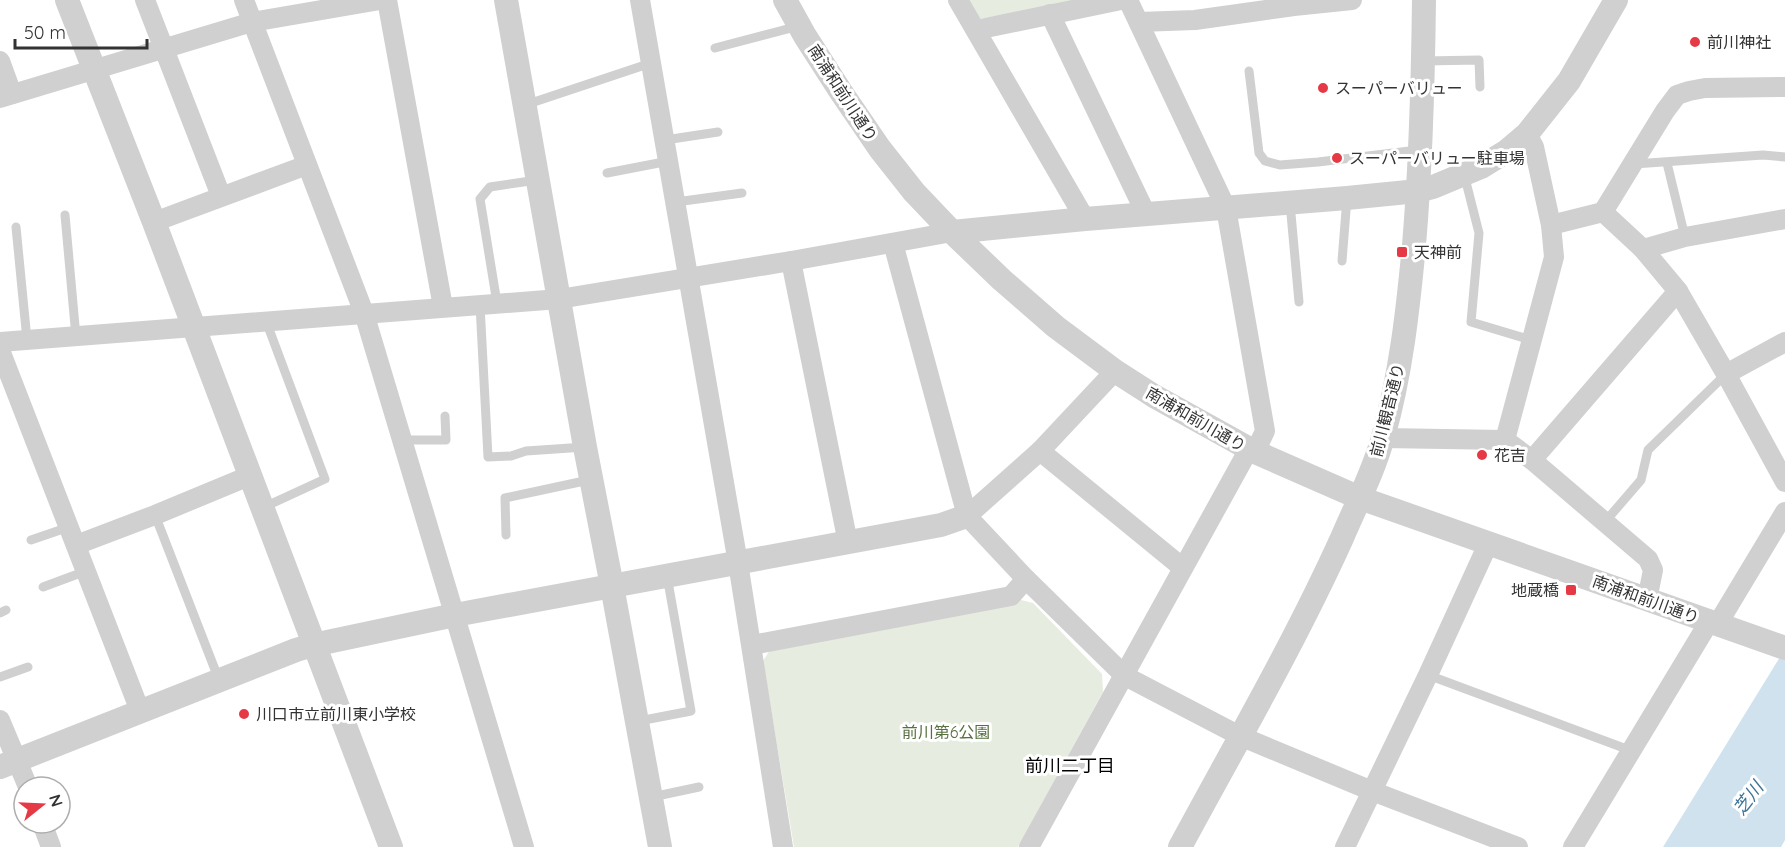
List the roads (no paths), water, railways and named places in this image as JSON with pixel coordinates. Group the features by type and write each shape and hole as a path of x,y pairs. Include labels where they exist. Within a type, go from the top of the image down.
{"street":[{"path":"67,0 154,222 391,847"},
{"path":"145,0 221,196"},
{"path":"244,0 364,313 524,847"},
{"path":"0,61 6,96 252,22 380,0"},
{"path":"387,0 443,307"},
{"path":"506,0 585,447 660,847"},
{"path":"640,0 752,645 783,847"},
{"name":"南浦和前川通り","path":"785,0 841,92 880,149 914,192 1002,280 1056,327 1155,396 1252,451 1360,498 1785,648"},
{"path":"958,0 1085,219"},
{"path":"976,30 1121,0"},
{"path":"1029,847 1183,568 1264,431 1227,208 1128,0"},
{"path":"1138,22 1195,20 1293,3 1352,0"},
{"name":"前川観音通り","path":"1180,847 1316,595 1360,498 1383,438 1406,325 1418,190 1424,61 1424,0"},
{"path":"0,342 559,299 952,232 1347,198 1433,187 1481,167 1527,134 1569,81 1616,0"},
{"path":"1050,14 1146,214"},
{"path":"1551,225 1603,212 1677,95 1705,88 1785,87"},
{"path":"1505,440 1554,257 1551,225 1534,147 1527,134"},
{"path":"154,222 307,165"},
{"path":"1603,212 1643,249 1678,291 1785,482"},
{"path":"1643,249 1684,237 1785,219"},
{"path":"893,243 968,516 1026,579 1125,676 1240,736 1372,791 1518,847"},
{"path":"791,261 848,543"},
{"path":"1532,460 1678,291"},
{"path":"1726,374 1785,342"},
{"path":"0,350 140,711"},
{"path":"8,763 313,645 455,615 942,525 968,516 1040,451 1115,370"},
{"path":"1383,438 1505,440 1532,460 1648,559 1652,565 1652,583 1647,600"},
{"path":"1040,451 1183,568"},
{"path":"72,536 155,514 249,476"},
{"path":"1573,847 1785,512"},
{"path":"1345,847 1489,542"},
{"path":"752,645 1011,596 1026,579"},
{"path":"0,720 8,763 18,775"}],"lane":[{"path":"715,48 800,26"},
{"path":"1424,61 1479,60 1480,87"},
{"path":"525,105 651,63"},
{"path":"1249,71 1259,153 1265,161 1280,165 1420,149"},
{"path":"665,140 718,132"},
{"path":"1634,164 1763,155 1785,157"},
{"path":"607,173 669,161"},
{"path":"1667,163 1684,237"},
{"path":"1464,174 1479,233 1471,322 1531,340"},
{"path":"538,180 490,187 480,199 488,304 488,457 511,456 526,451 585,447"},
{"path":"676,202 742,193"},
{"path":"1342,261 1347,198"},
{"path":"1290,203 1299,302"},
{"path":"65,215 76,337"},
{"path":"16,227 27,340"},
{"path":"261,508 325,479 266,321"},
{"path":"1604,523 1641,480 1648,450 1726,374"},
{"path":"401,440 446,440 445,416"},
{"path":"506,535 505,498 591,479"},
{"path":"155,514 219,681"},
{"path":"31,540 72,536"},
{"path":"43,587 86,571"},
{"path":"637,721 691,711 667,576"},
{"path":"0,677 28,667"},
{"path":"1428,675 1632,751"},
{"path":"651,798 699,787"}],"water":[{"name":"芝川","path":"1785,649 1785,840 1781,847 1663,847"}],"place":[{"name":"前川神社","path":"1695,42"},
{"name":"スーパーバリュー","path":"1323,88"},
{"name":"スーパーバリュー駐車場","path":"1337,158"},
{"name":"天神前","path":"1402,252"},
{"name":"花吉","path":"1482,455"},
{"name":"地蔵橋","path":"1571,590"},
{"name":"川口市立前川東小学校","path":"244,714"}],"district":[{"name":"前川二丁目","path":"1070,765"}],"park label":[{"name":"前川第6公園","path":"946,732"}]}
